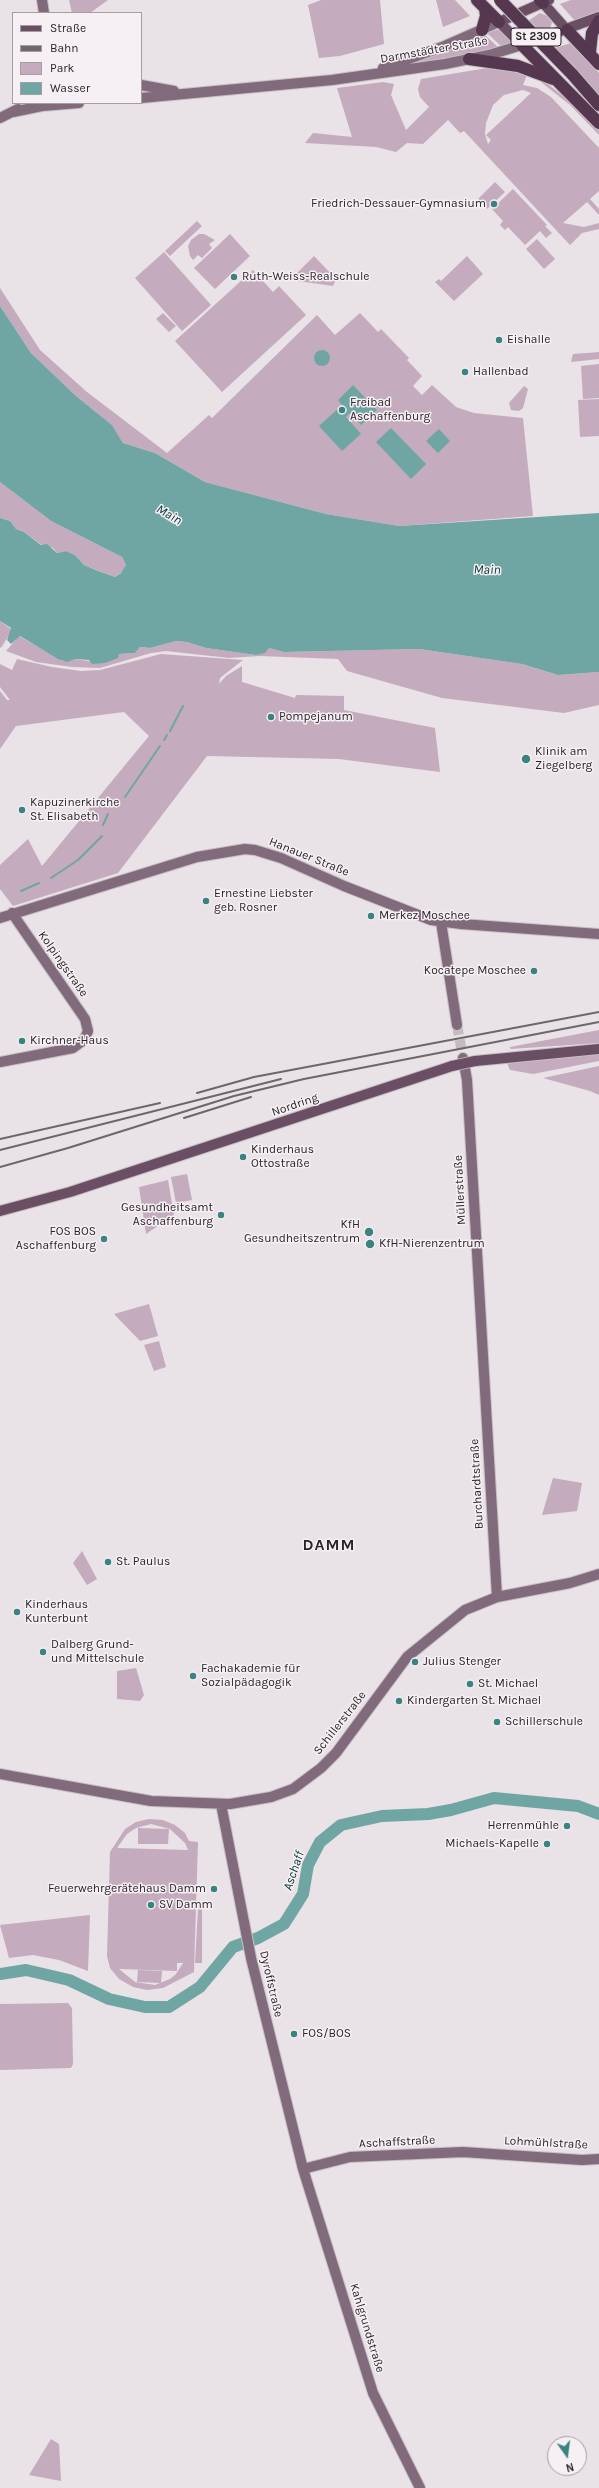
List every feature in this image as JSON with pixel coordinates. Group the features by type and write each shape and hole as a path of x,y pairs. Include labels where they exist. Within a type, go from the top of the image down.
{"highway":[{"name":"St 2309","path":"500,0 572,74 599,106"},
{"path":"481,4 499,22"},
{"path":"481,4 486,16 482,30"},
{"path":"590,52 592,33 599,21"},
{"path":"567,30 590,52 599,64"},
{"path":"522,44 599,123"},
{"path":"469,59 518,66 557,80"}],"main road":[{"path":"42,0 44,12"},
{"path":"544,1 567,30"},
{"name":"Darmstädter Straße","path":"362,75 429,52 525,11 544,1"},
{"path":"522,44 521,28 525,11"},
{"name":"Darmstädter Straße","path":"142,98 182,93 298,84 469,59 567,30 599,17"},
{"path":"499,22 522,44"},
{"name":"Darmstädter Straße","path":"142,85 182,93"},
{"path":"7,115 24,104"},
{"path":"7,115 42,106 67,104"},
{"name":"Hanauer Straße","path":"0,918 12,913 197,857 250,850 281,858 402,909 440,922 599,934"},
{"name":"Kolpingstraße","path":"0,1062 74,1048 87,1037 88,1031 86,1019 12,913"},
{"path":"440,922 457,1025"},
{"name":"Nordring","path":"1,1210 70,1192 452,1066 475,1061 599,1049"},
{"name":"Müllerstraße","path":"463,1058 467,1080 484,1369"},
{"name":"Burchardtstraße","path":"484,1369 497,1597"},
{"name":"Schillerstraße","path":"0,1774 151,1801 221,1804 252,1802 271,1797 293,1789 307,1780 336,1753 408,1657 465,1610 497,1597 570,1583 599,1574"},
{"name":"Dyroffstraße","path":"221,1804 250,1951 304,2169"},
{"name":"Aschaffstraße","path":"304,2169 350,2157 463,2152 492,2153"},
{"name":"Lohmühlstraße","path":"492,2153 582,2160 599,2159"},
{"name":"Kahlgrundstraße","path":"304,2169 373,2393 420,2488"}],"green space":[{"path":"69,0 108,0 91,12 72,12"},
{"path":"321,0 380,0 384,44 340,56 319,58 308,5"},
{"path":"436,0 455,0 470,16 443,27"},
{"path":"571,0 599,0 599,14 576,22 560,4"},
{"path":"540,13 547,16 552,22 550,29 541,33 528,21"},
{"path":"499,29 515,44 503,48 487,33"},
{"path":"484,34 500,49 391,69 445,51"},
{"path":"574,42 599,73 599,99 555,48"},
{"path":"493,67 527,75 523,85 537,88 551,97 599,148 599,191 590,199 599,209 599,215 587,202 563,223 584,227 599,223 599,229 582,233 570,245 464,131 460,133 448,120 423,144 407,143 396,152 376,147 305,143 313,133 352,137 337,88 383,82 394,84 391,95 406,130 429,107 420,97 418,89 421,79","holes":["523,90 531,93 486,135 491,140 488,144 485,134 486,123 493,105 504,95"]},
{"path":"536,75 576,106 599,130 599,135 570,105 537,79"},
{"path":"495,182 505,192 487,209 478,199"},
{"path":"513,189 547,225 545,226 552,233 546,238 540,231 525,245 508,227 505,230 500,225 503,221 492,209"},
{"path":"197,221 202,226 170,256 165,251"},
{"path":"199,234 204,234 215,240 209,244 212,248 202,258 198,255 193,260 190,256 188,246 191,240"},
{"path":"230,234 250,256 215,289 194,268"},
{"path":"537,239 555,259 544,269 526,249"},
{"path":"164,252 211,305 182,331 135,278"},
{"path":"314,256 336,279 333,286 298,281 292,278"},
{"path":"467,256 483,274 454,301 435,282 439,279 441,281"},
{"path":"253,270 273,292 279,286 306,315 222,392 175,341"},
{"name":"Freibad Aschaffenburg","path":"0,288 40,350 87,392 167,453 209,415 212,418 317,315 335,335 360,313 378,332 381,329 409,358 407,360 422,376 413,386 422,395 432,385 456,407 474,413 523,418 533,516 399,526 326,514 205,482 155,453 123,443 112,425 76,396 31,353 0,306"},
{"path":"163,313 176,326 169,332 156,319"},
{"path":"599,352 599,359 571,362 573,354"},
{"path":"599,364 599,398 583,399 581,366"},
{"path":"524,386 528,389 523,408 519,411 511,410 509,403"},
{"path":"599,399 599,436 580,437 578,400"},
{"path":"0,482 51,521 122,557 126,565 123,571 115,577 84,565 75,555 66,551 57,553 53,548 42,545 24,532 16,529 10,521 0,518"},
{"path":"0,621 12,630 1,648 0,647"},
{"path":"19,636 63,661 75,659 102,663 119,654 135,653 140,647 150,648 176,641 187,642 206,648 256,655 269,648 284,652 419,649 522,664 558,675 599,672 599,705 564,713 442,698 347,671 338,659 260,656 229,658 166,651 151,653 100,668 72,667 36,662 6,651"},
{"path":"161,654 243,660 220,678 219,684 226,676 242,666 242,682 295,698 296,695 344,696 344,710 435,728 440,772 339,759 207,756 118,873 13,906 0,889 0,865 28,839 42,866 149,736 124,712 16,726 0,749 0,691 7,700 10,700 0,687 0,664 12,670 17,659 52,667 81,671 100,670"},
{"path":"599,1030 599,1043 511,1049 510,1047"},
{"path":"599,1054 599,1061 533,1074 510,1070 507,1063"},
{"path":"599,1066 599,1095 590,1091 543,1078"},
{"path":"187,1174 192,1200 176,1203 171,1177"},
{"path":"168,1180 174,1215 146,1234 139,1187"},
{"path":"149,1304 158,1336 140,1341 114,1314"},
{"path":"159,1341 166,1367 154,1371 144,1345"},
{"path":"553,1478 582,1483 577,1511 542,1515"},
{"path":"82,1551 97,1579 87,1585 73,1563"},
{"path":"136,1668 144,1695 140,1701 117,1699 117,1671"},
{"name":"SV Damm","path":"149,1819 163,1820 175,1825 185,1833 189,1841 198,1842 194,1972 163,1988 147,1990 133,1987 119,1979 110,1968 107,1956 110,1852 125,1829 136,1822","holes":["151,1824 170,1829 185,1843 188,1850 117,1848 127,1834 136,1828","177,1963 183,1963 176,1974 170,1979 155,1985 135,1982 119,1969 177,1971"]},
{"path":"138,1828 169,1829 168,1844 138,1844"},
{"path":"198,1909 202,1909 202,1963 195,1963"},
{"path":"90,1915 88,1971 59,1960 33,1955 9,1958 0,1925"},
{"path":"138,1970 162,1971 161,1983 137,1982"},
{"path":"68,2003 72,2008 73,2064 71,2068 0,2070 0,2004"},
{"path":"51,2439 59,2444 61,2481 29,2475"}],"water":[{"name":"Main","path":"0,306 31,353 76,396 112,425 123,443 155,453 205,482 326,514 399,526 599,513 599,672 558,675 522,664 419,649 284,652 269,648 265,653 256,655 206,648 187,642 176,641 150,648 140,647 135,653 119,654 118,658 105,663 92,664 89,660 75,659 67,662 58,659 20,636 11,644 7,640 11,628 0,621 0,518 10,521 16,529 24,532 41,545 47,544 57,553 66,551 75,555 84,565 96,570 115,577 121,573 126,565 122,557 51,521 0,482"},
{"path":"322,350 329,355 330,358 325,365 322,366 315,361 314,358 319,351"},
{"path":"353,385 377,410 361,425 350,413 346,417 361,434 342,451 319,426 342,405 338,400"},
{"path":"391,428 426,464 411,479 376,442"},
{"path":"439,429 450,441 438,453 426,441"}],"waterway":[{"path":"170,731 183,706"},
{"path":"164,740 167,735"},
{"path":"125,797 160,746"},
{"path":"103,825 108,814"},
{"path":"51,878 78,860 102,836"},
{"path":"21,891 39,883"},
{"name":"Aschaff","path":"0,1974 26,1970 69,1980 109,1999 145,2007 169,2007 200,1987 233,1947 258,1938 284,1924 303,1894 308,1865 320,1842 341,1825 382,1816 428,1814 451,1810 494,1798 578,1806 599,1814"}],"tunnel":[{"path":"457,1025 463,1058"}],"railway":[{"path":"197,1093 254,1077 599,1012"},
{"path":"0,1167 68,1148 234,1096 304,1079 599,1022"},
{"path":"0,1150 281,1079"},
{"path":"184,1118 251,1097"},
{"path":"0,1139 160,1103"}],"place":[{"name":"Friedrich-Dessauer-Gymnasium","path":"494,204"},
{"name":"Ruth-Weiss-Realschule","path":"234,277"},
{"name":"Eishalle","path":"499,340"},
{"name":"Hallenbad","path":"465,372"},
{"name":"Freibad Aschaffenburg","path":"342,410"},
{"name":"Pompejanum","path":"271,717"},
{"name":"Klinik am Ziegelberg","path":"526,759"},
{"name":"Kapuzinerkirche St. Elisabeth","path":"22,810"},
{"name":"Ernestine Liebster geb. Rosner","path":"206,901"},
{"name":"Merkez Moschee","path":"371,916"},
{"name":"Kocatepe Moschee","path":"534,971"},
{"name":"Kirchner-Haus","path":"22,1041"},
{"name":"Kinderhaus Ottostraße","path":"243,1157"},
{"name":"Gesundheitsamt Aschaffenburg","path":"221,1215"},
{"name":"KfH Gesundheitszentrum","path":"369,1232"},
{"name":"FOS BOS Aschaffenburg","path":"104,1239"},
{"name":"KfH-Nierenzentrum","path":"370,1244"},
{"name":"St. Paulus","path":"108,1562"},
{"name":"Kinderhaus Kunterbunt","path":"17,1612"},
{"name":"Dalberg Grund- und Mittelschule","path":"43,1652"},
{"name":"Julius Stenger","path":"415,1662"},
{"name":"Fachakademie für Sozialpädagogik","path":"193,1676"},
{"name":"St. Michael","path":"470,1684"},
{"name":"Kindergarten St. Michael","path":"399,1701"},
{"name":"Schillerschule","path":"497,1722"},
{"name":"Herrenmühle","path":"567,1826"},
{"name":"Michaels-Kapelle","path":"547,1844"},
{"name":"Feuerwehrgerätehaus Damm","path":"214,1889"},
{"name":"SV Damm","path":"151,1905"},
{"name":"FOS/BOS","path":"294,2034"}],"district":[{"name":"DAMM","path":"329,1545"}]}
